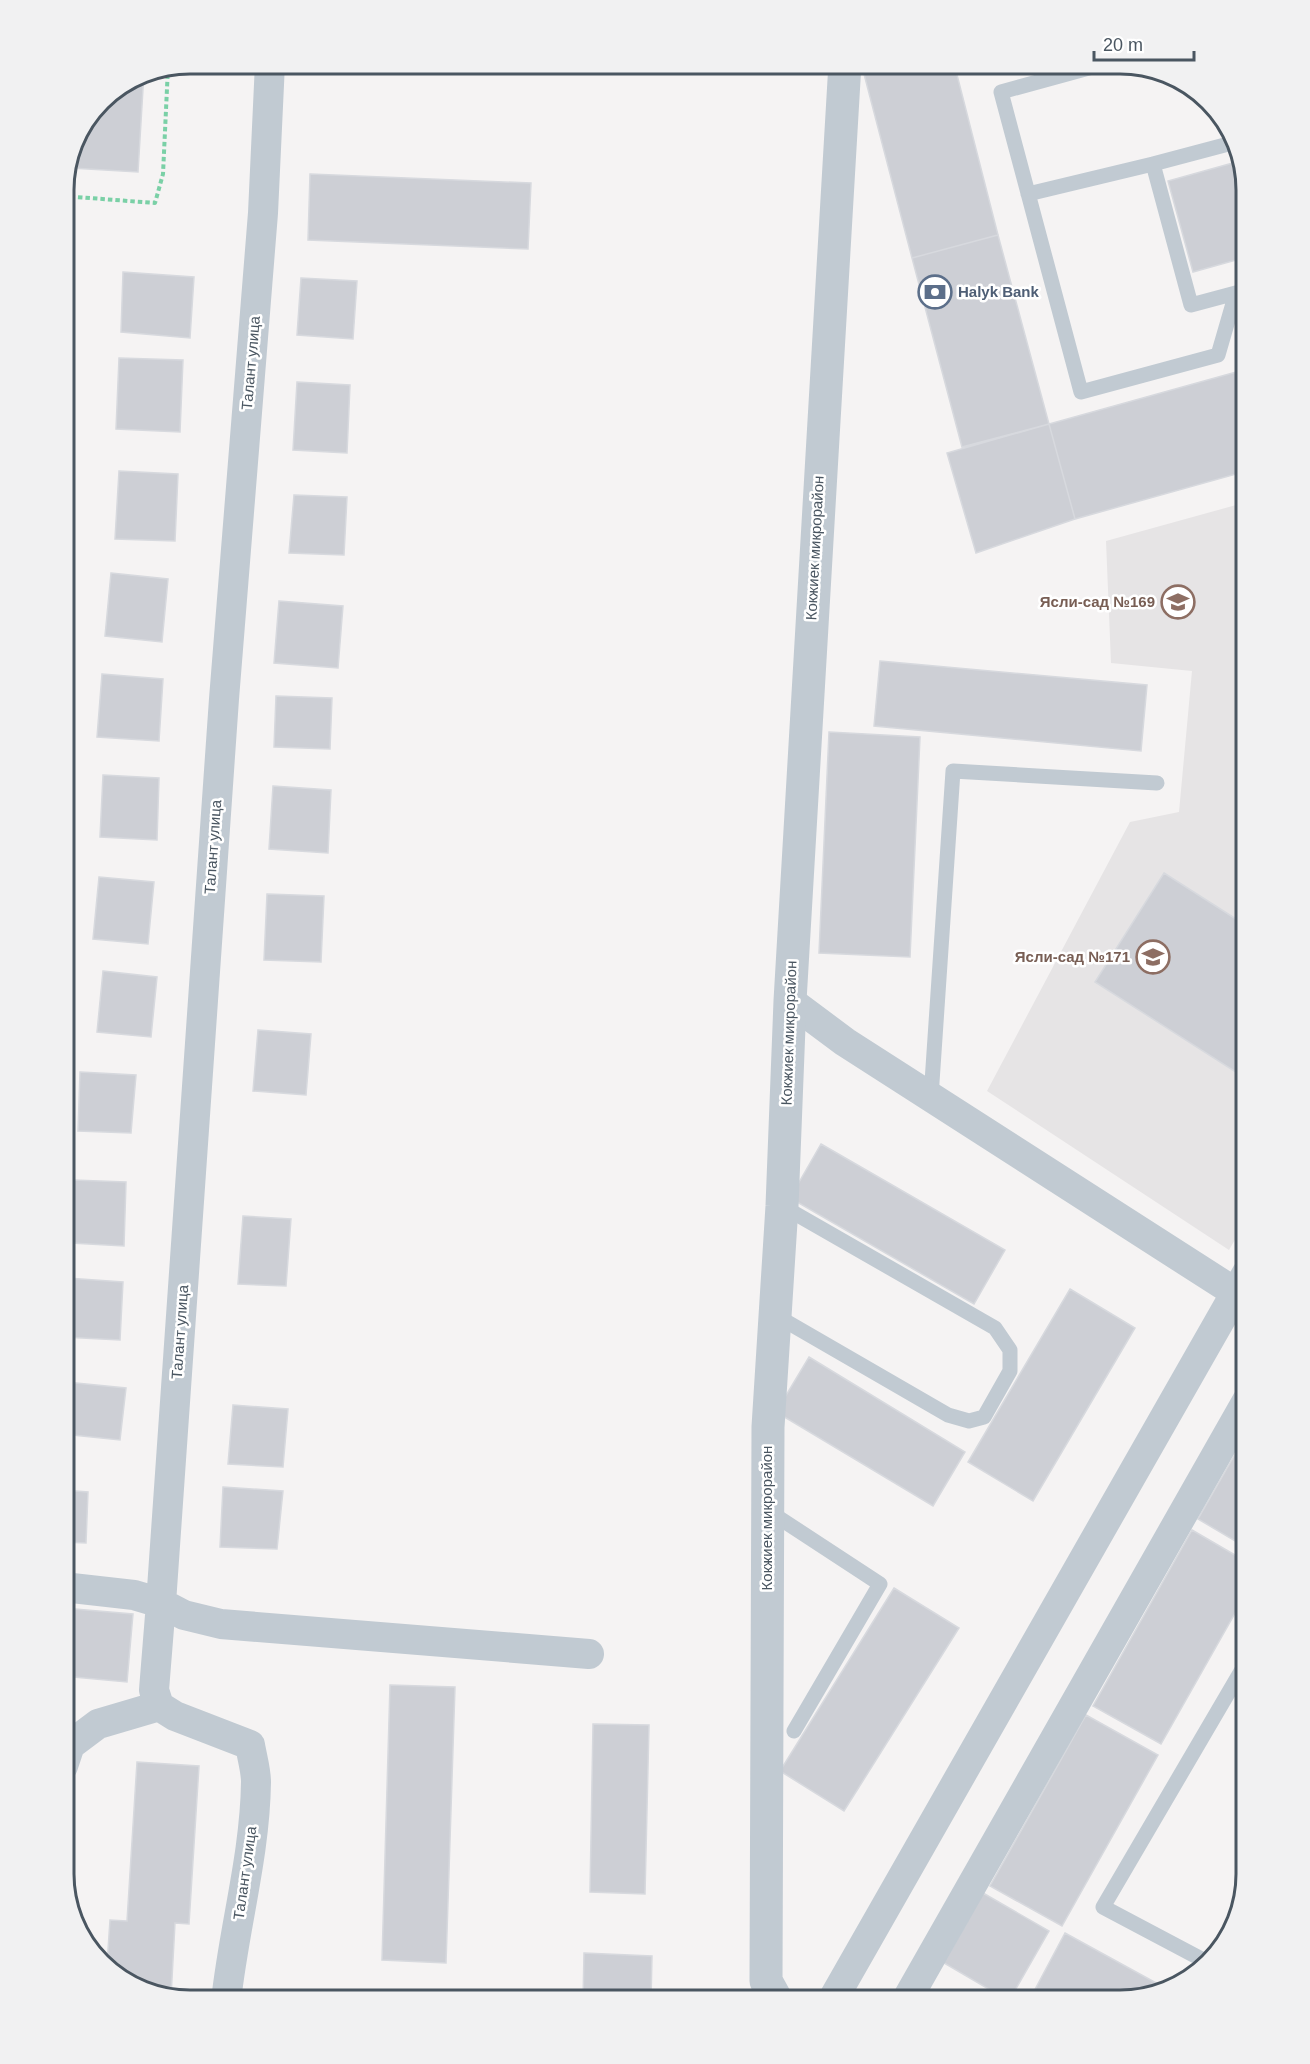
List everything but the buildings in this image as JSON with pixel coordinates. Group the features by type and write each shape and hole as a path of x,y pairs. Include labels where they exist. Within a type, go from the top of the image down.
{"street":[{"name":"Талант улица","path":"227,1990 230,1962 249,1864 256,1779 250,1745 175,1716 159,1706 154,1690 148,1599 263,213 269,74"},
{"name":"Кокжиек микрорайон","path":"771,1990 766,1981 768,1427 843,74"},
{"path":"790,1001 845,1042 931,1097 1236,1285"},
{"path":"838,1990 1236,1301"},
{"path":"912,1990 1236,1420"},
{"path":"74,1589 148,1599 184,1615 221,1624 589,1654"},
{"path":"74,1742 99,1724 159,1706"}],"lane":[{"path":"1067,74 1001,92 1081,392 1218,355 1236,307"},
{"path":"1028,194 1227,144"},
{"path":"1153,164 1191,305 1236,293"},
{"path":"931,1097 953,771 1157,783"},
{"path":"775,1315 948,1415 969,1421 984,1417 1010,1371 1010,1350 995,1328 782,1206"},
{"path":"768,1510 880,1584 794,1731"},
{"path":"1200,1959 1103,1907 1236,1680"}],"path":[{"path":"74,197 154,203 163,174 168,76"}],"shaded area":[{"name":"Ясли-сад №171","path":"1236,505 1236,1238 1229,1250 987,1091 1130,822 1179,812 1192,671 1111,663 1106,541"}],"place":[{"name":"Halyk Bank","path":"935,292"},
{"name":"Ясли-сад №169","path":"1178,602"},
{"name":"Ясли-сад №171","path":"1153,957"}]}
